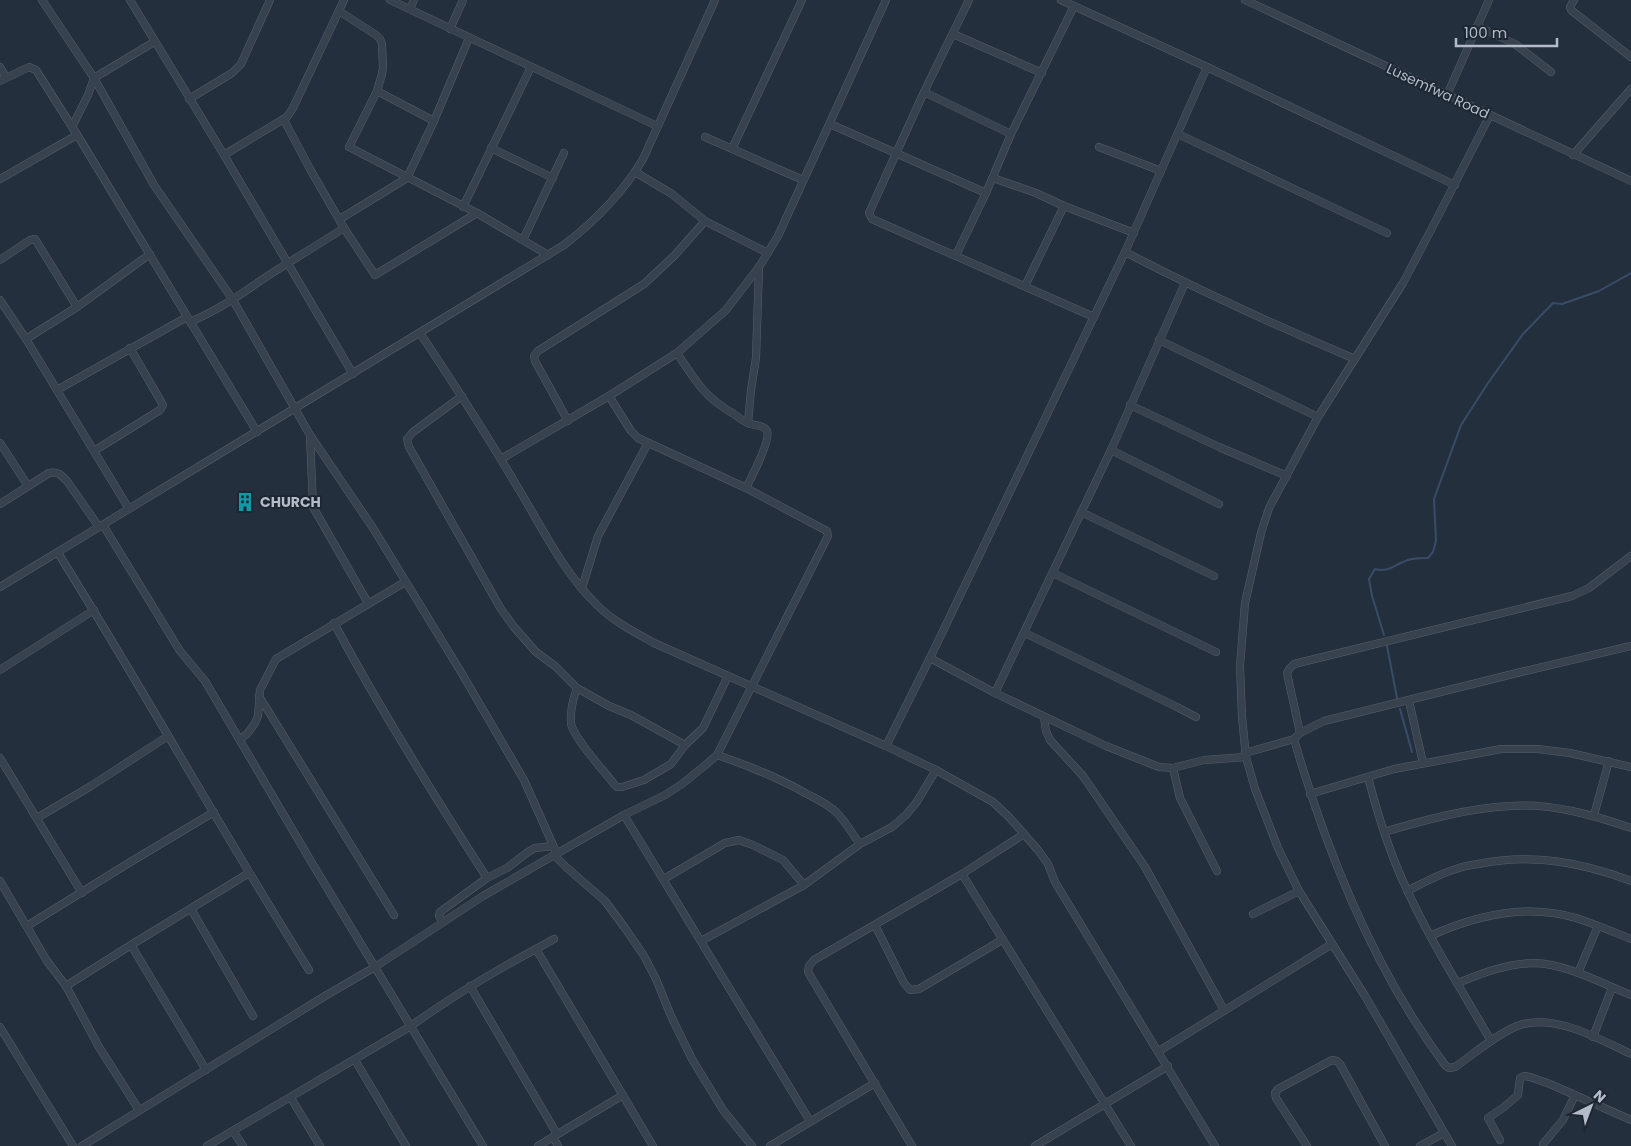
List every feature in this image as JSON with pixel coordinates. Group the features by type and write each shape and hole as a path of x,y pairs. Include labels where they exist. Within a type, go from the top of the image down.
{"street":[{"path":"42,0 94,78 154,185 233,300 310,435 373,528 513,759 556,854 566,868 605,901 626,928 656,978 675,1025 692,1059 723,1110 752,1146"},
{"path":"131,0 154,42 224,155 353,374"},
{"path":"189,99 232,73 241,64 270,0"},
{"path":"224,155 284,120 294,108 344,0"},
{"path":"390,0 658,126"},
{"path":"410,9 414,0"},
{"path":"450,29 463,0"},
{"path":"0,587 548,255 564,245 602,214 635,172 715,0"},
{"path":"732,149 802,0"},
{"path":"969,0 924,92 869,214 872,219 1094,317"},
{"path":"1061,0 1207,67 1454,185"},
{"name":"Lusemfwa Road","path":"1245,0 1631,182"},
{"path":"1574,0 1570,7 1571,10 1631,57"},
{"path":"501,459 609,396 677,353 726,310 759,267 784,225 883,1"},
{"path":"1447,95 1487,1"},
{"path":"956,255 993,178 1011,134 1074,6"},
{"path":"339,11 380,39 382,44 383,68 377,91 349,147 477,213 548,255"},
{"path":"1477,26 1515,44 1551,72"},
{"path":"953,34 1042,72"},
{"path":"340,219 407,178 434,121 469,38"},
{"path":"72,127 94,78 154,42"},
{"path":"0,67 3,79 29,67 34,68 150,254 257,432"},
{"path":"463,207 531,67"},
{"path":"886,746 1134,233 1207,67"},
{"path":"1573,155 1631,89"},
{"path":"377,91 434,121"},
{"path":"924,92 1011,134"},
{"path":"1452,1146 1365,996 1299,891 1278,848 1263,813 1246,755 1240,666 1245,603 1257,549 1269,508 1318,417 1402,283 1490,115"},
{"path":"284,120 310,170 344,228 375,275 477,213"},
{"path":"830,124 986,193"},
{"path":"1178,134 1387,233"},
{"path":"0,179 77,135"},
{"path":"705,137 803,180"},
{"path":"1099,146 1161,171"},
{"path":"490,148 552,178"},
{"path":"523,240 564,153"},
{"path":"635,172 672,194 705,221 768,253"},
{"path":"993,178 1036,193 1134,233"},
{"path":"1025,286 1064,206"},
{"path":"568,420 534,356 538,351 644,284 675,255 705,221"},
{"path":"57,390 130,348 188,319 210,313 344,228"},
{"path":"0,260 35,238 77,307"},
{"path":"1125,252 1185,283 1302,337 1355,359"},
{"path":"26,339 77,307 150,254"},
{"path":"748,423 756,358 759,267"},
{"path":"995,693 1111,450 1185,283"},
{"path":"0,300 26,339 129,509"},
{"path":"420,333 462,396 561,559 598,606 626,627 654,643 886,746 936,770 993,802 1024,834 1048,864 1055,882 1215,1146"},
{"path":"1159,340 1318,417"},
{"path":"94,451 162,408 162,403 130,348"},
{"path":"677,353 705,394 714,402 748,423 764,427 767,430 768,434 764,451 746,488"},
{"path":"462,396 413,432 407,439 408,447 510,621 536,652 555,666 576,688 609,706 631,715 685,745"},
{"path":"82,1146 375,967 483,896 624,815 665,795 682,784 717,755 828,536 827,531 823,527 746,488 634,435 609,396"},
{"path":"1130,405 1219,447 1287,476"},
{"path":"310,435 313,507 368,603"},
{"path":"0,443 28,486"},
{"path":"582,588 598,536 648,443"},
{"path":"1111,450 1219,504"},
{"path":"0,504 49,473 58,473 67,481 101,526 180,651 200,673 483,1146"},
{"path":"1081,512 1214,576"},
{"path":"58,553 309,970"},
{"path":"1631,556 1589,588 1572,596 1294,664 1287,673 1297,736 1310,794 1349,898 1391,982 1428,1042 1445,1065 1449,1068 1455,1067 1491,1041 1516,1027 1527,1023 1541,1022 1573,1029 1631,1054"},
{"path":"1053,572 1216,652"},
{"path":"240,740 255,723 265,680 276,658 405,582"},
{"path":"0,670 94,610"},
{"path":"334,623 368,686 426,784 487,878"},
{"path":"1025,633 1167,701 1196,717"},
{"path":"930,658 1044,717 1147,763 1158,767 1173,768 1204,760 1246,755 1297,736 1324,721 1631,646"},
{"path":"576,688 571,712 571,725 618,787 622,787 644,780 671,764 685,745 703,728 728,676"},
{"path":"260,696 394,915"},
{"path":"1409,701 1423,763"},
{"path":"1044,717 1046,731 1050,740 1083,776 1144,867 1224,1010"},
{"path":"37,818 92,786 168,736"},
{"path":"1310,794 1394,769 1501,749 1554,751 1631,767"},
{"path":"717,755 755,767 778,777 827,805 844,821 860,844"},
{"path":"0,758 82,893"},
{"path":"1594,815 1609,761"},
{"path":"1173,768 1180,798 1216,871"},
{"path":"701,941 804,885 860,844 892,827 906,815 936,770"},
{"path":"1368,777 1384,832 1407,891 1430,936 1491,1041"},
{"path":"1384,832 1441,817 1512,805 1539,806 1594,815 1631,828"},
{"path":"27,926 214,812"},
{"path":"624,815 810,1122"},
{"path":"912,1146 808,972 809,966 814,960 962,874 1024,834"},
{"path":"664,879 725,843 739,840 783,860 804,885"},
{"path":"443,922 439,916 440,912 487,878 506,868 534,848 553,846"},
{"path":"1407,891 1457,868 1495,860 1524,858 1572,863 1630,879"},
{"path":"66,986 249,873"},
{"path":"962,874 1131,1146"},
{"path":"0,881 47,961 66,986 98,1048 139,1110"},
{"path":"1253,914 1299,891"},
{"path":"191,909 253,1016"},
{"path":"1430,936 1454,925 1482,916 1521,911 1540,911 1560,914 1631,938"},
{"path":"875,924 904,983 910,990 919,989 1002,940"},
{"path":"1578,973 1598,926"},
{"path":"207,1146 411,1026 499,968 554,939"},
{"path":"1159,1051 1332,944"},
{"path":"131,945 206,1070"},
{"path":"536,949 653,1146"},
{"path":"1458,983 1497,968 1528,964 1552,965 1578,973 1631,995"},
{"path":"470,986 555,1135 558,1146"},
{"path":"1593,1037 1612,988"},
{"path":"0,1027 73,1146"},
{"path":"355,1060 406,1146"},
{"path":"1307,1146 1276,1098 1275,1093 1278,1089 1332,1060 1340,1064 1386,1146"},
{"path":"1034,1146 1168,1066"},
{"path":"1500,1140 1488,1118 1518,1095 1522,1076 1530,1077 1575,1095 1631,1120"},
{"path":"770,1146 875,1083"},
{"path":"538,1146 623,1095"},
{"path":"1543,1144 1563,1120 1575,1095"},
{"path":"291,1098 320,1146"},
{"path":"233,1131 243,1146"},
{"path":"1420,1146 1444,1134"}],"waterway":[{"path":"1384,635 1372,596 1369,579 1375,569 1386,569 1409,560 1428,558 1433,552 1436,541 1434,499 1461,425 1488,383 1523,334 1553,303 1562,304 1599,291 1631,273"},
{"path":"1387,646 1397,698"},
{"path":"1400,709 1412,752"}],"place":[{"name":"CHURCH","path":"245,502"}]}
